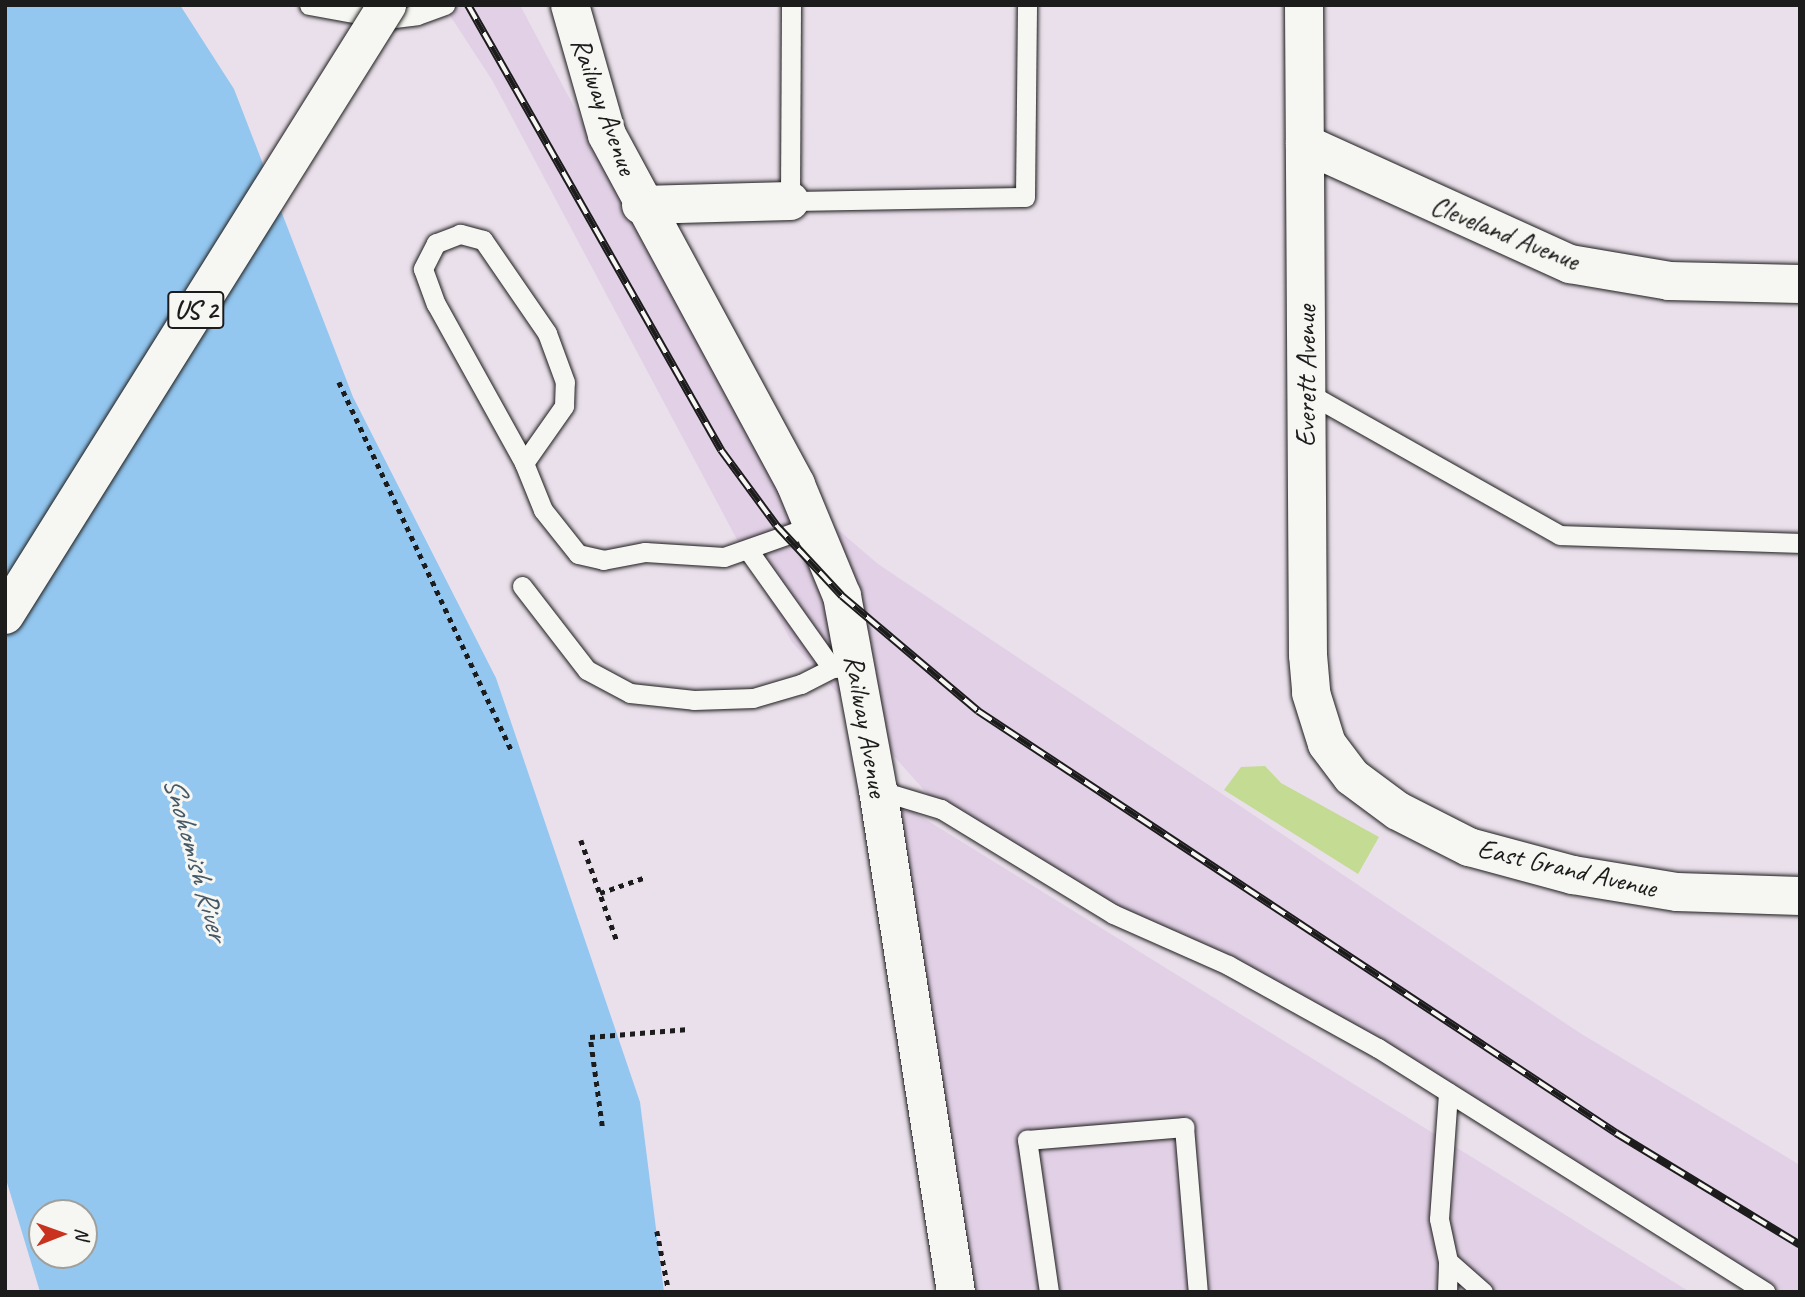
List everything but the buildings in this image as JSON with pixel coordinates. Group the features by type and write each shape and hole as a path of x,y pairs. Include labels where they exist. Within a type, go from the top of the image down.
{"main road":[{"name":"US 2","path":"5,615 387,5"},
{"name":"Railway Avenue","path":"570,5 607,135 641,205 796,485 842,596 844,667 878,790 956,1292"},
{"name":"Everett Avenue","path":"1304,5 1308,655 1311,694 1327,744"},
{"name":"Cleveland Avenue","path":"1305,144 1570,264 1669,281 1800,284"},
{"name":"Railway Avenue","path":"641,205 790,201"},
{"name":"East Grand Avenue","path":"1327,744 1352,777 1398,811 1469,847 1573,875 1677,892 1800,896"}],"lane":[{"path":"309,5 386,19 417,15 444,5"},
{"path":"791,5 790,201 1025,197 1027,5"},
{"path":"524,463 564,406 565,382 547,332 483,240 460,234 436,243 423,269 436,304 524,463 543,510 578,554 603,560 645,552 700,558 748,550 812,526"},
{"path":"1306,391 1560,535 1800,543"},
{"path":"522,586 587,670 630,694 694,700 752,698 801,684 844,667 748,550"},
{"path":"878,790 941,809 1113,914 1228,965 1448,1092 1766,1292"},
{"path":"1447,1292 1448,1261 1439,1219 1448,1092"},
{"path":"1049,1292 1027,1140 1184,1127 1198,1292"},
{"path":"1448,1261 1483,1292"}],"path":[{"path":"339,382 512,752"},
{"path":"581,840 617,941"},
{"path":"600,893 642,878"},
{"path":"602,1126 590,1037 689,1029"},
{"path":"657,1231 669,1292"}],"shaded area":[{"path":"443,5 520,5 735,410 792,490 878,564 1580,1033 1800,1165 1800,1292 1766,1292 1378,1048 1113,914 941,809 791,641 492,80"},
{"path":"878,790 1690,1292 956,1292"}],"green space":[{"path":"1265,766 1281,783 1379,837 1358,874 1224,790 1241,767"}],"water":[{"name":"Snohomish River","path":"5,5 180,5 234,89 353,397 496,678 640,1102 664,1292 40,1292 33,1269 98,1269 98,1199 28,1199 28,1252 5,1176"}],"railway":[{"path":"468,5 721,450 776,525 842,596 978,711 1616,1133 1800,1245"}]}
